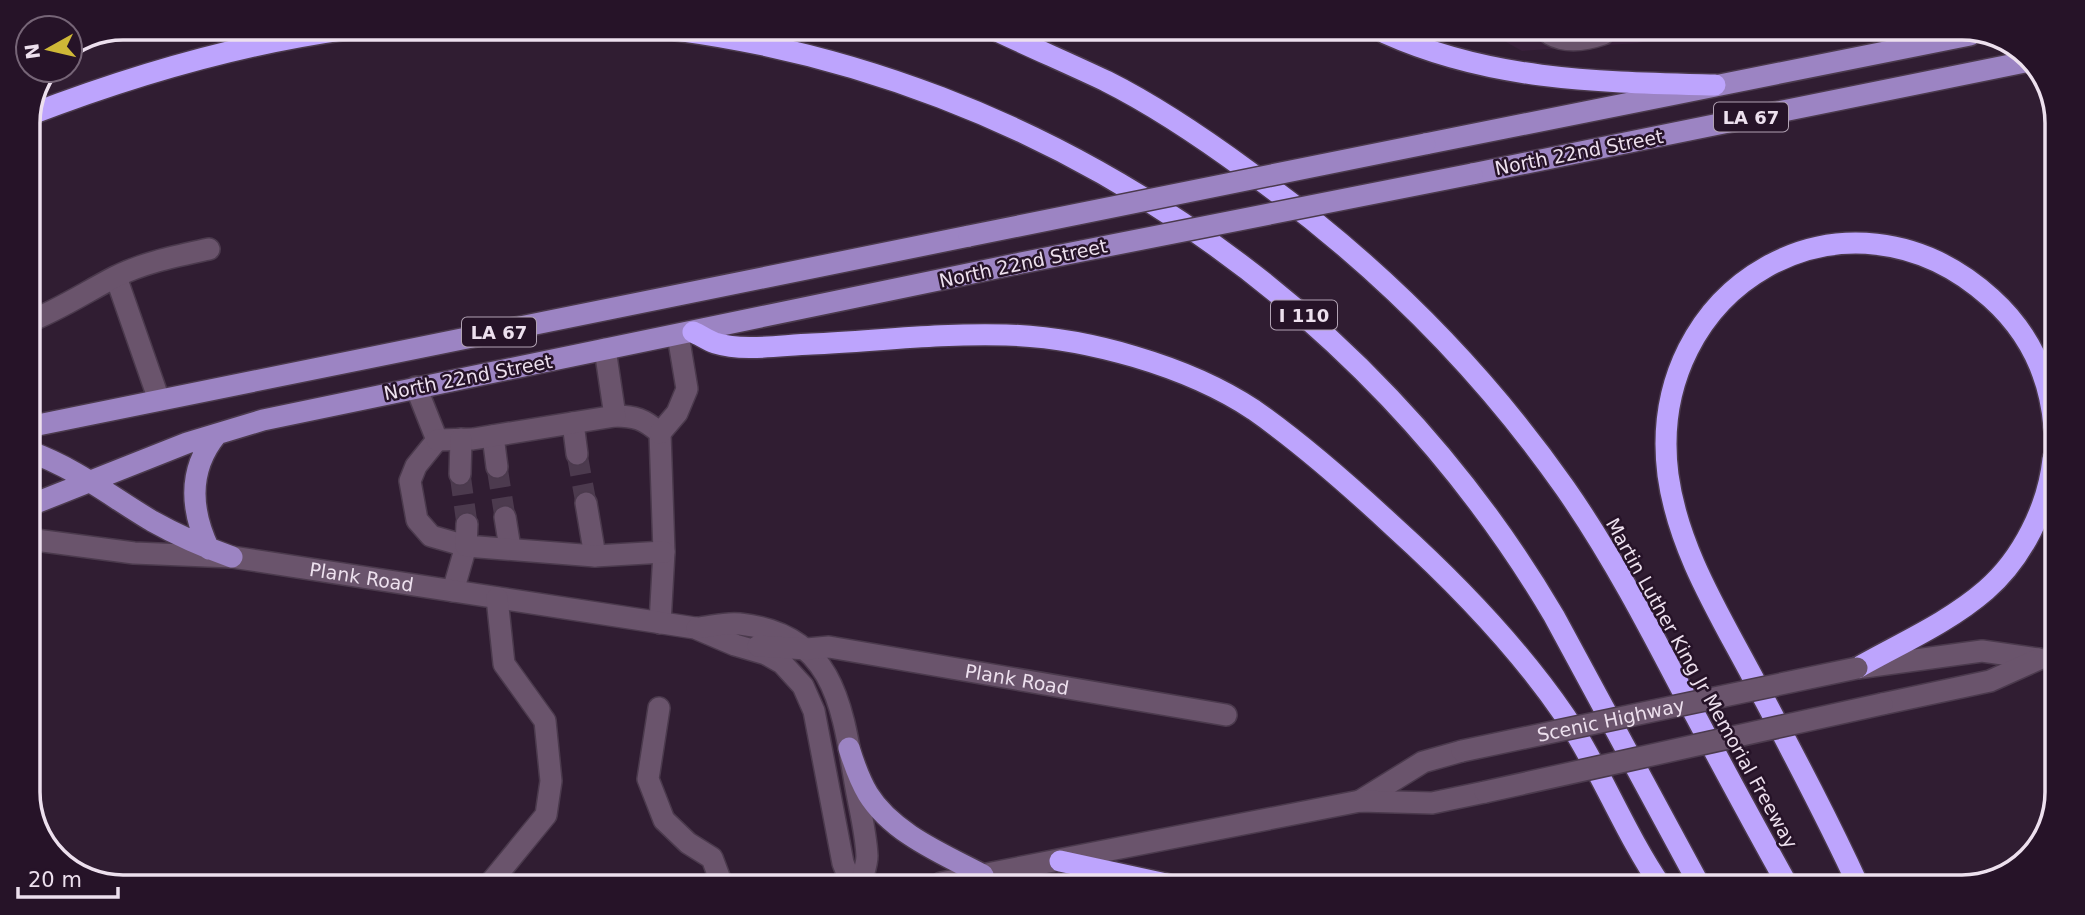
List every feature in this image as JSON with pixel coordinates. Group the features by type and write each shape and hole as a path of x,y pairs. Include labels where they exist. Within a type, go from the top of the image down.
{"highway":[{"path":"41,110 109,85 210,55 276,40"},
{"name":"I 110","path":"737,40 773,46 863,70 926,91 987,116 1081,163 1171,215 1284,298 1357,362 1389,396 1460,477 1496,525 1554,615 1694,875"},
{"name":"Martin Luther King Jr Memorial Freeway","path":"1015,40 1107,82 1172,118 1219,150 1349,248 1456,352 1524,433 1592,531 1630,593 1782,875"},
{"path":"1405,40 1475,65 1527,74 1583,81 1715,85"},
{"path":"1853,875 1801,769 1703,584 1679,526 1668,475 1666,428 1672,393 1683,360 1695,334 1722,299 1760,270 1781,259 1826,247 1853,244 1893,247 1922,254 1964,275 2003,308 2028,342 2045,379"},
{"path":"685,333 739,346 864,342 968,334 1069,341 1161,365 1251,408 1317,458 1379,512 1441,569 1509,644 1566,718 1655,875"},
{"path":"1857,668 1964,606 1986,590 2017,553 2040,512 2045,492"},
{"path":"1060,861 1125,875"}],"main road":[{"name":"North 22nd Street","path":"40,425 1944,40"},
{"name":"North 22nd Street","path":"40,501 187,443 303,410 2018,63"},
{"path":"209,549 200,530 195,495 196,478 205,448 217,434"},
{"path":"40,456 92,481 154,522 209,549 232,557"},
{"path":"849,748 859,776 881,811 914,837 983,875"}],"street":[{"path":"40,318 150,262 209,249"},
{"path":"116,277 159,400"},
{"path":"660,623 664,552 660,433 677,413 687,390 685,333"},
{"path":"605,349 615,416"},
{"path":"416,387 437,440"},
{"path":"660,433 636,416 615,416 493,436 437,440 416,466 410,481 416,520 431,536 466,546 595,556 664,552"},
{"path":"573,423 578,454"},
{"path":"493,436 497,467"},
{"path":"460,474 461,439"},
{"path":"586,503 595,556"},
{"path":"505,517 510,548"},
{"path":"453,591 466,546 467,524"},
{"name":"Plank Road","path":"40,541 134,553 232,557 695,628 738,623 781,634 807,649 819,662 839,704 867,859 864,875"},
{"path":"497,598 504,664 545,721 551,781 545,815 497,875"},
{"name":"Plank Road","path":"695,628 735,645 756,649 782,663 796,676 809,697 847,875"},
{"name":"Plank Road","path":"735,645 829,648 1226,715"},
{"name":"Scenic Highway","path":"1360,802 1423,762 1462,751 1857,668 1982,651 2045,658"},
{"name":"Scenic Highway","path":"983,875 1360,802 1432,803 1990,681 2045,658"},
{"path":"659,708 648,779 664,820 688,843 712,858 718,875"}],"shaded area":[{"path":"1502,40 1653,40 1638,43 1522,51"}],"tunnel":[{"path":"577,454 586,503"},
{"path":"497,467 505,517"},
{"path":"460,474 467,524"}]}
